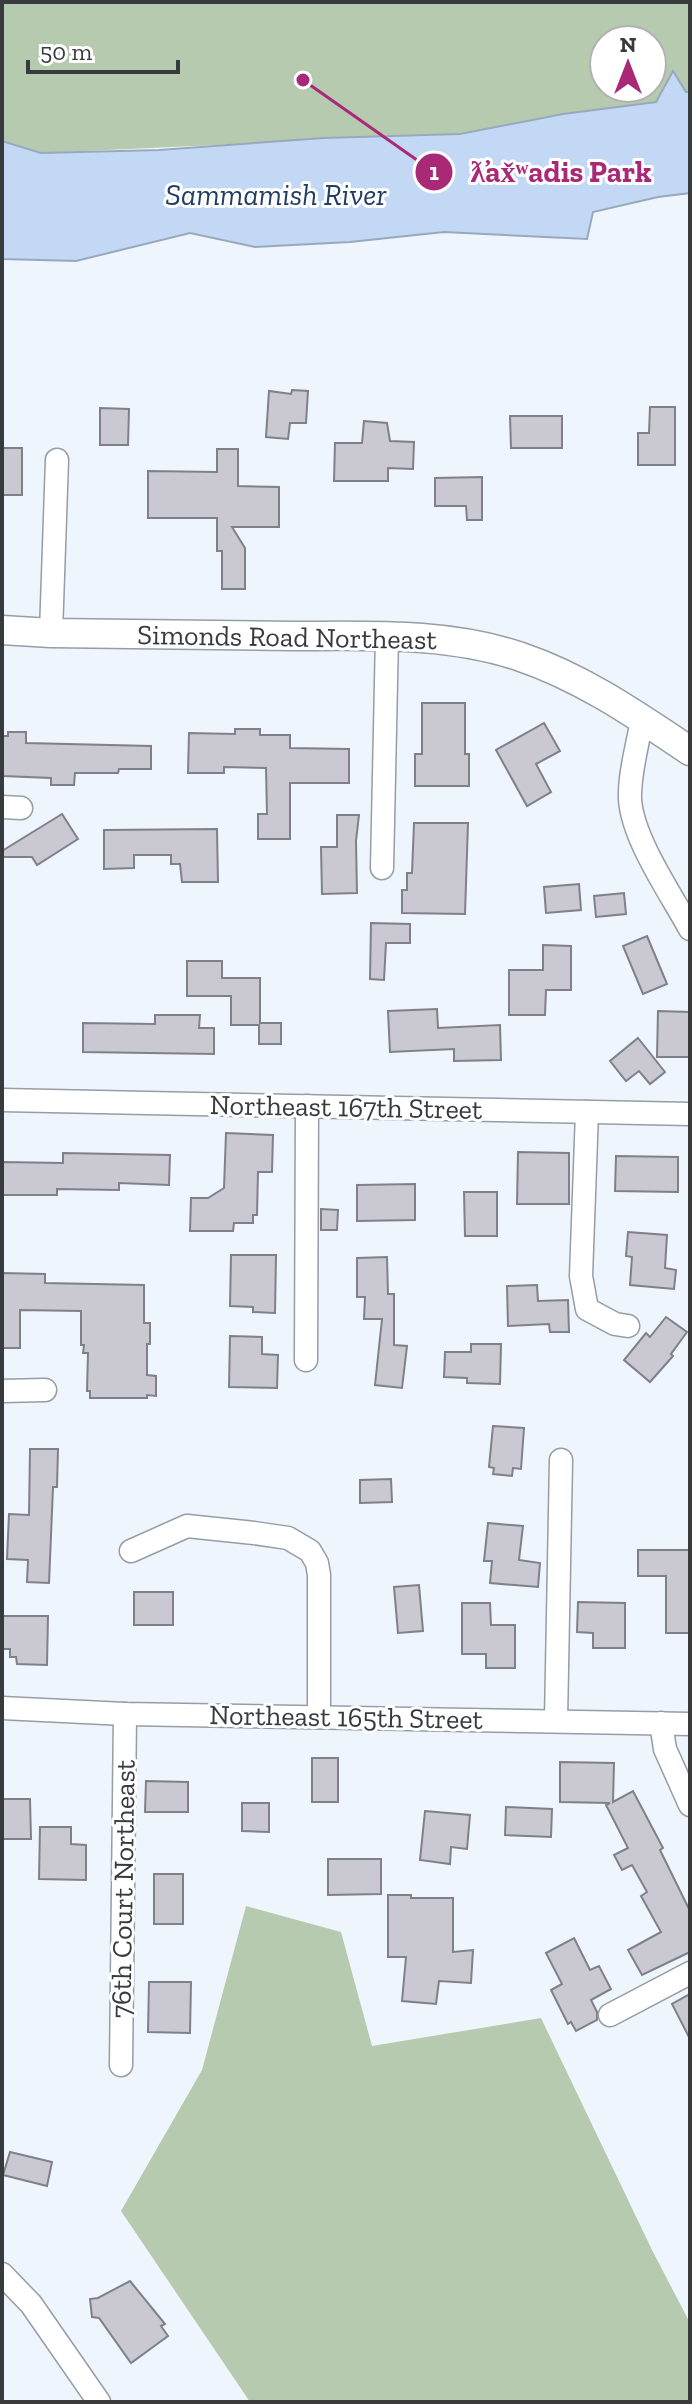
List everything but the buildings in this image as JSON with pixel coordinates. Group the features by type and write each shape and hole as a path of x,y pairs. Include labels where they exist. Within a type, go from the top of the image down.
{"main road":[{"name":"Simonds Road Northeast","path":"2,630 387,636 488,647 555,669 599,692 690,751"}],"street":[{"path":"51,633 57,460"},
{"path":"382,868 387,636"},
{"path":"642,719 630,796 633,817 690,929"},
{"name":"Northeast 167th Street","path":"2,1100 690,1114"},
{"path":"306,1360 307,1106"},
{"path":"587,1112 581,1276 587,1309 615,1324 628,1326"},
{"path":"2,1391 45,1390"},
{"path":"556,1720 561,1460"},
{"path":"131,1551 187,1526 288,1538 310,1551 319,1575 319,1717"},
{"name":"Northeast 165th Street","path":"2,1708 125,1714 690,1724"},
{"name":"76th Court Northeast","path":"121,2065 125,1714"},
{"path":"661,1723 665,1749 690,1805"},
{"path":"610,2015 690,1973"},
{"path":"2,2274 31,2304 99,2402"}],"green space":[{"path":"2,2 690,2 690,92 686,92 673,72 668,81 668,24 588,24 588,104 640,104 563,114 460,134 40,153 2,141"},
{"path":"246,1906 341,1932 372,2046 541,2018 690,2323 690,2402 250,2402 121,2211 202,2070"}],"water":[{"name":"Sammamish River","path":"673,71 686,92 690,92 690,193 593,212 587,239 444,232 350,242 255,247 190,233 76,261 2,259 2,141 41,153 460,134 563,114 640,104 668,104 668,80"}],"place":[{"name":"ƛ̕ax̌ʷadis Park","path":"303,80"}]}
